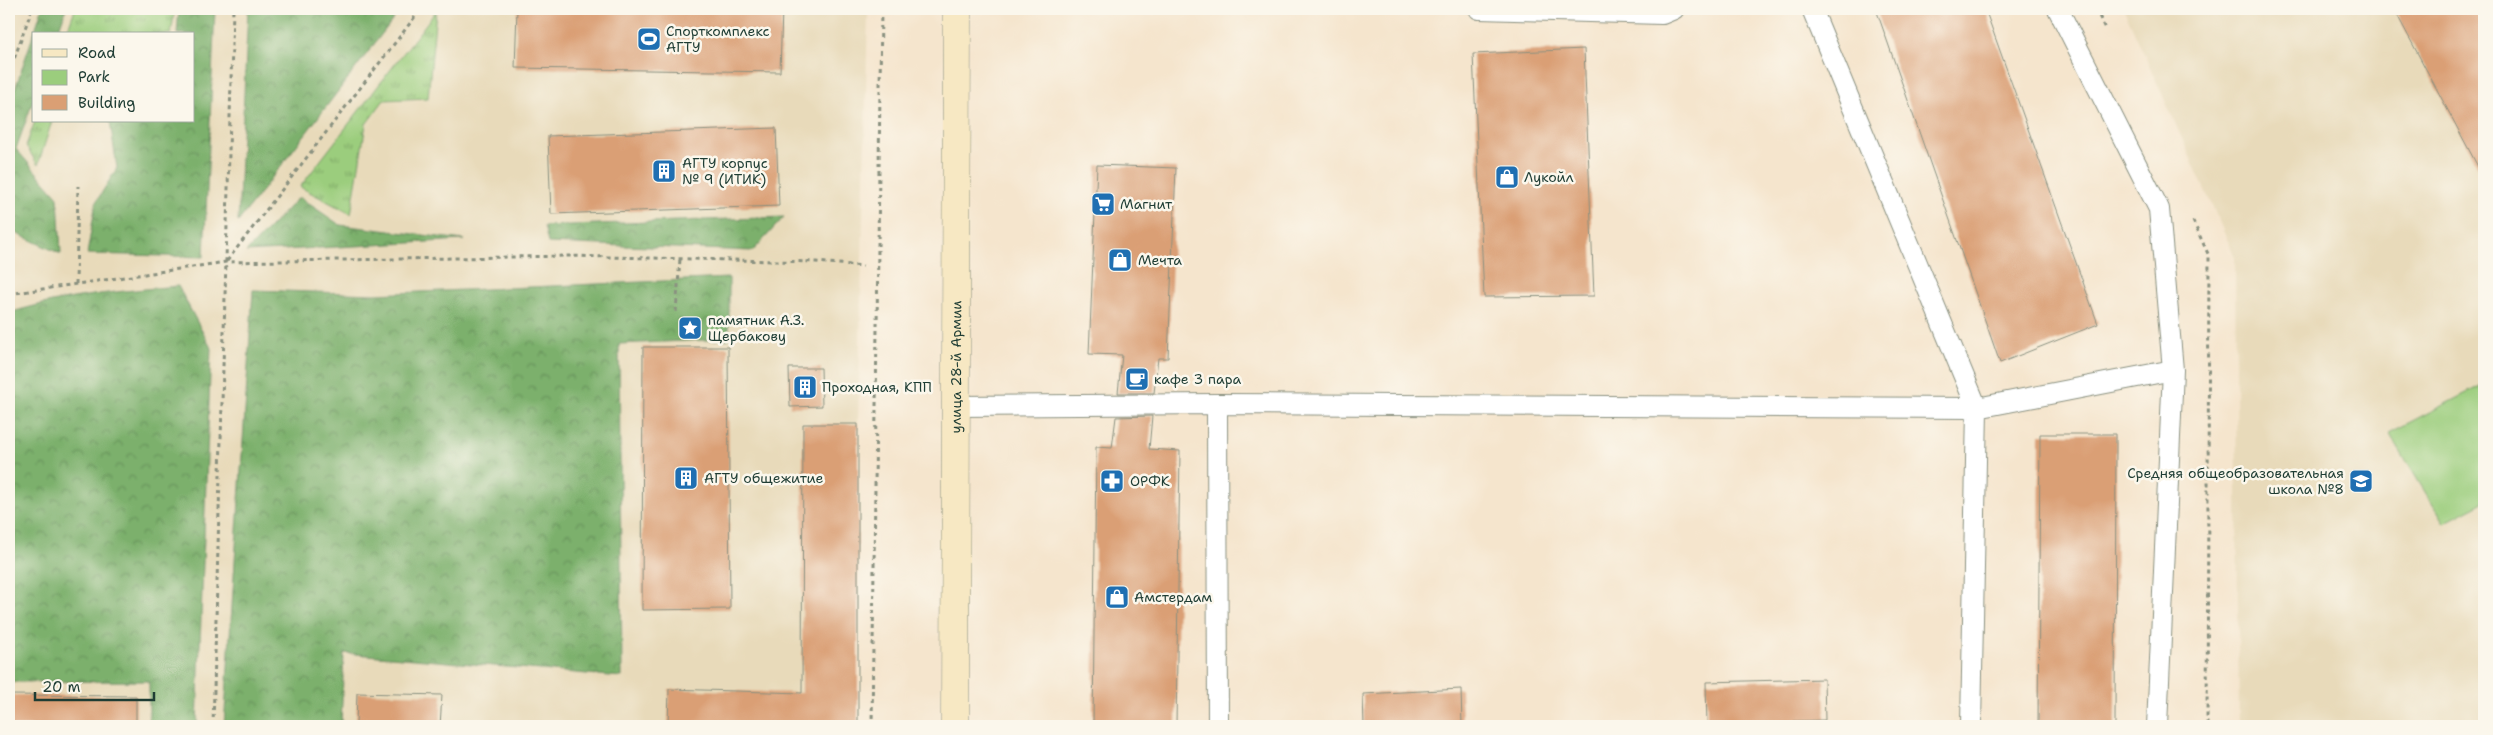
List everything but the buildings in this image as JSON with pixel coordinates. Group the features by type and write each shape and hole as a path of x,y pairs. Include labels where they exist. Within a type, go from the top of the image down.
{"main road":[{"name":"улица 28-й Армии","path":"955,726 957,9"}],"lane":[{"path":"1479,9 1662,14 1674,9"},
{"path":"1812,9 1977,408 1971,726"},
{"path":"2058,9 2158,209 2173,370 2157,726"},
{"path":"956,406 1217,404 1977,408 2173,370"},
{"path":"1217,404 1218,726"}],"path":[{"path":"9,74 32,9"},
{"path":"213,726 233,9"},
{"path":"226,262 421,9"},
{"path":"872,726 881,9"},
{"path":"76,284 78,186"},
{"path":"9,294 226,262 568,256 863,266"},
{"path":"676,312 680,259"}],"shaded area":[{"path":"9,9 868,9 858,424 858,726 9,726"},
{"name":"Средняя общеобразовательная школа №8","path":"2124,9 2484,9 2484,726 2239,726 2235,257"}],"green space":[{"path":"42,9 66,9 58,32 34,32"},
{"path":"75,9 175,9 171,32 67,32"},
{"path":"179,9 215,9 204,257 87,254 96,202 117,168 110,122 195,122 195,32 177,32"},
{"path":"248,9 401,9 238,222"},
{"path":"436,11 428,98 384,100 366,124 351,214 300,187"},
{"path":"32,39 32,104 16,149 58,197 61,254 11,231 9,228 9,107"},
{"path":"35,122 52,122 38,165 26,146"},
{"path":"299,197 340,225 464,240 246,252"},
{"path":"784,217 753,251 548,243 544,226"},
{"path":"729,278 729,339 619,344 622,677 344,653 341,726 224,726 253,290 375,294"},
{"path":"178,286 211,348 197,726 149,726 149,681 9,682 9,313 72,298"},
{"path":"2484,384 2484,502 2444,523 2389,433"}],"place":[{"name":"Спорткомплекс АГТУ","path":"649,39"},
{"name":"АГТУ корпус № 9 (ИТИК)","path":"664,171"},
{"name":"Лукойл","path":"1507,177"},
{"name":"Магнит","path":"1103,204"},
{"name":"Мечта","path":"1120,260"},
{"name":"памятник А.З. Щербакову","path":"690,328"},
{"name":"кафе 3 пара","path":"1137,379"},
{"name":"Проходная, КПП","path":"805,387"},
{"name":"АГТУ общежитие","path":"686,478"},
{"name":"ОРФК","path":"1112,481"},
{"name":"Средняя общеобразовательная школа №8","path":"2361,481"},
{"name":"Амстердам","path":"1117,597"}]}
